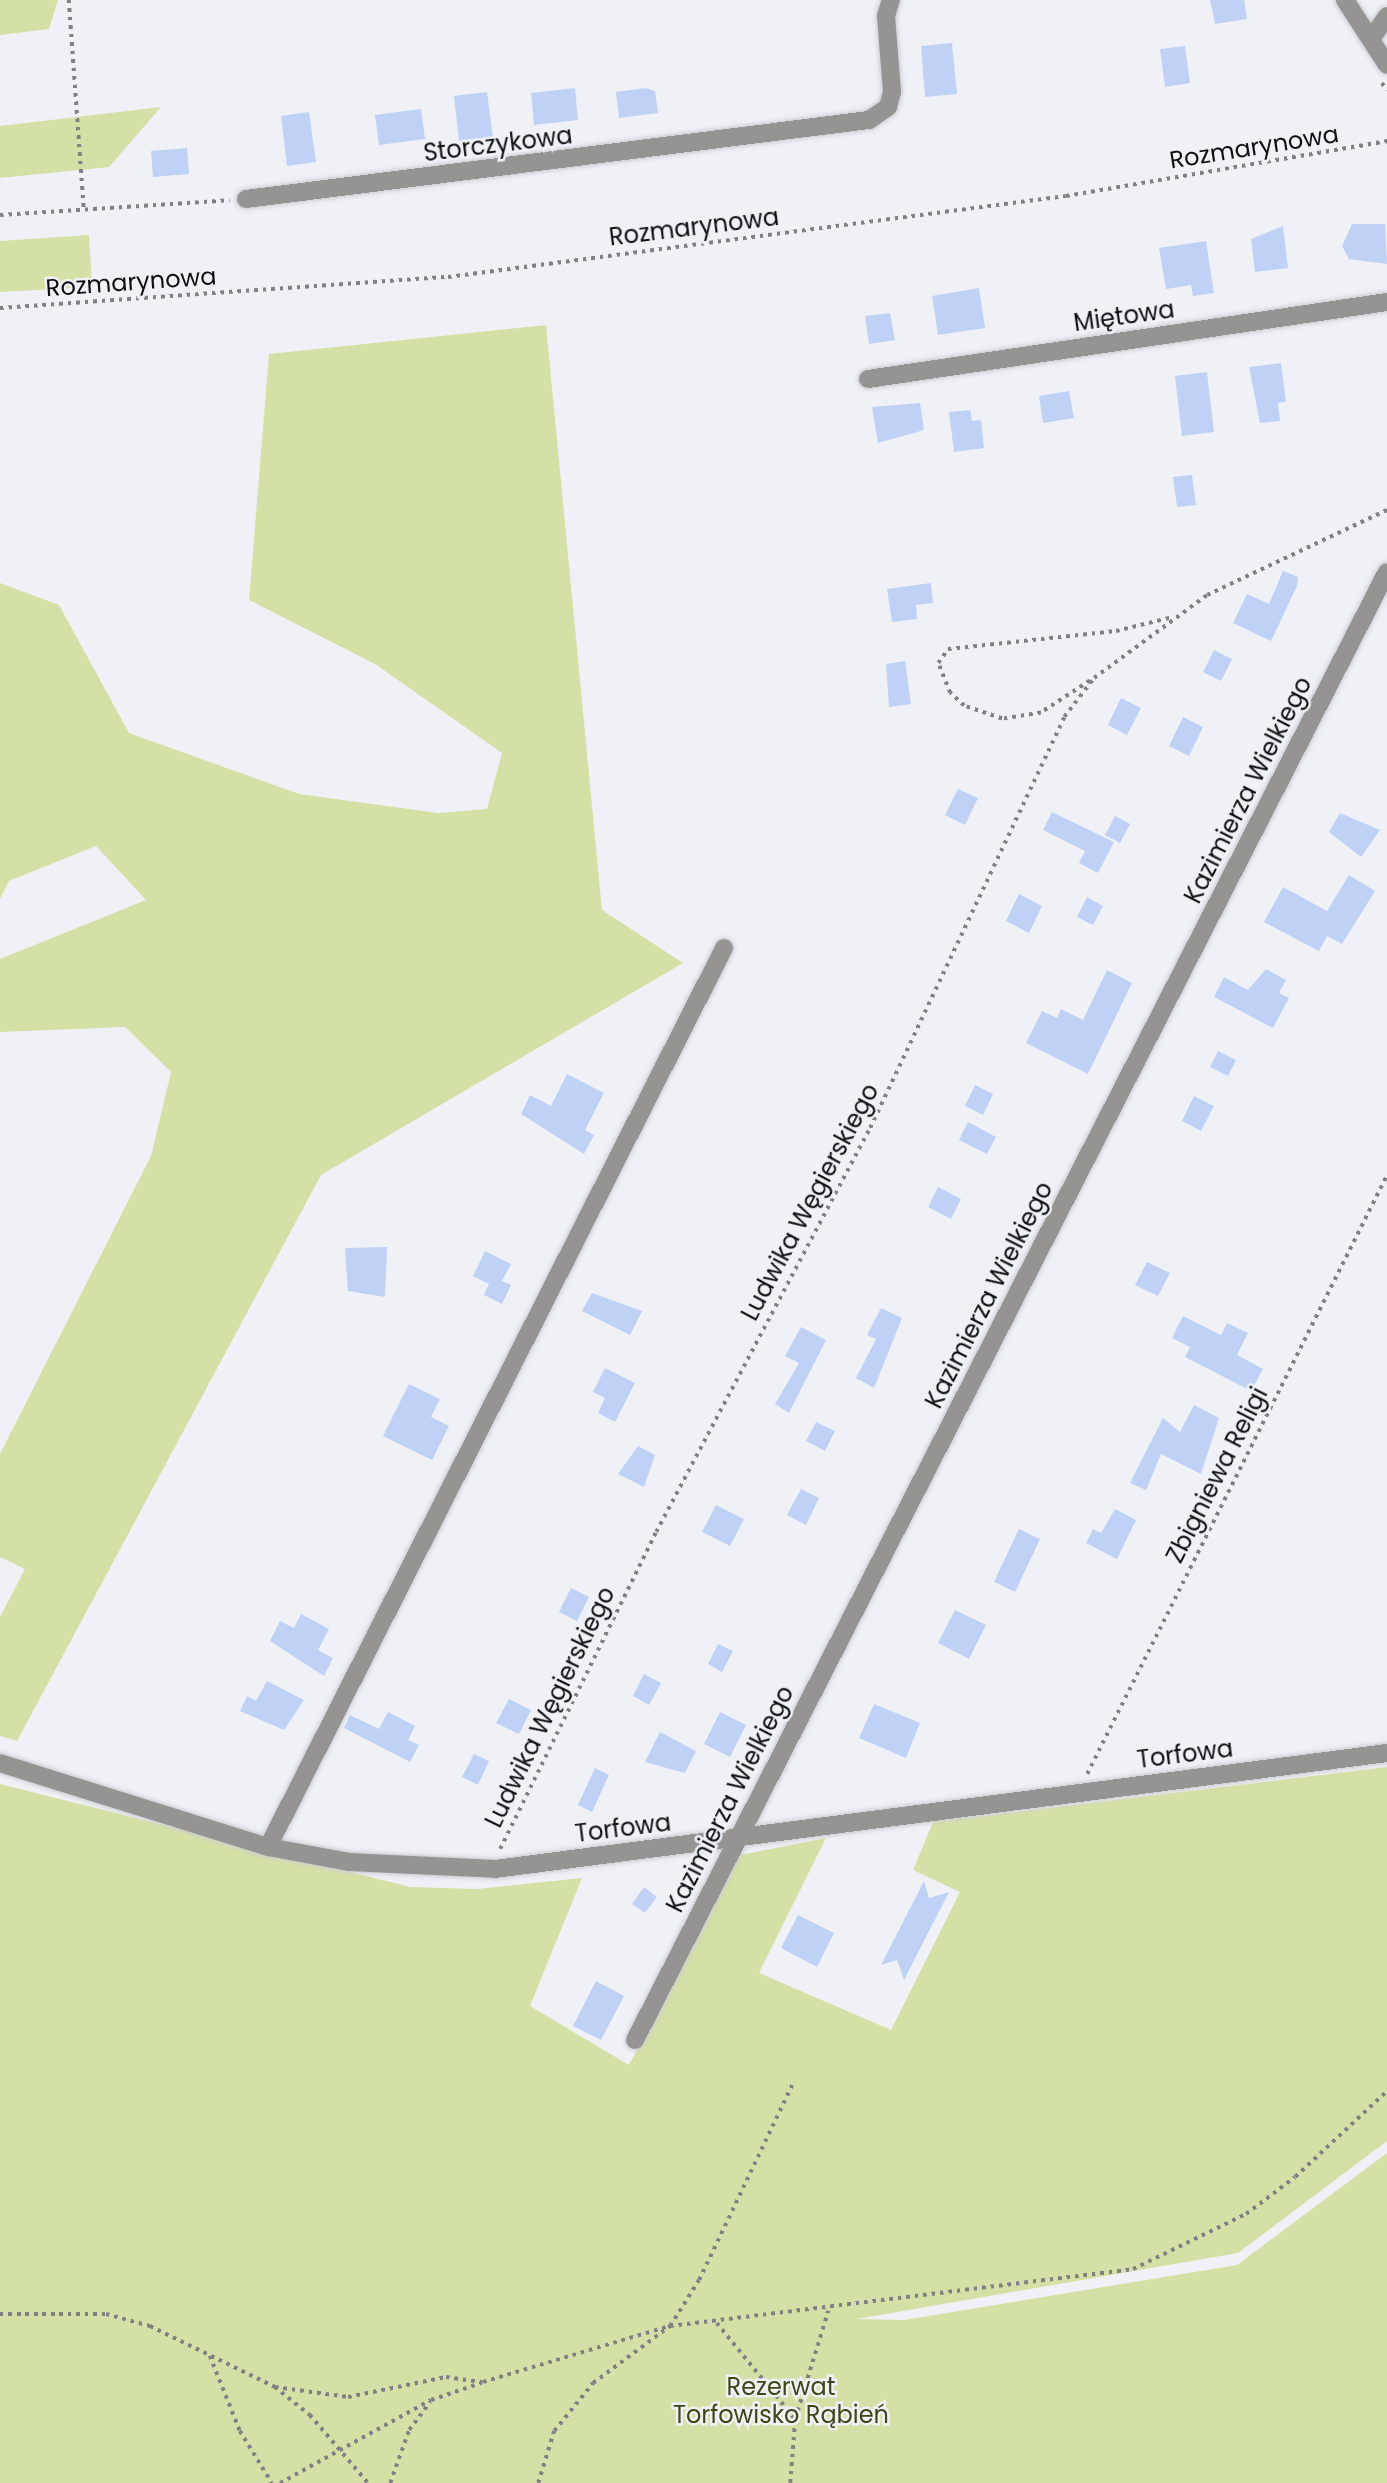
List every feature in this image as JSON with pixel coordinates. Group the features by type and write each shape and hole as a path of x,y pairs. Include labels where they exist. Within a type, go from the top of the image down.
{"street":[{"name":"Storczykowa","path":"246,199 869,120 888,107 892,92 886,16 891,0"},
{"path":"1345,0 1387,65"},
{"path":"1371,39 1387,16"},
{"name":"Miętowa","path":"868,379 1387,302"},
{"name":"Kazimierza Wielkiego","path":"635,2040 1387,572"},
{"path":"268,1847 724,948"},
{"name":"Torfowa","path":"0,1763 268,1847 349,1862 495,1869 1078,1791 1387,1754"}],"path":[{"path":"69,0 84,208"},
{"name":"Rozmarynowa","path":"0,308 448,277 1066,196 1387,142"},
{"path":"0,215 246,199"},
{"name":"Ludwika Węgierskiego","path":"495,1869 656,1532 870,1128 1064,717 1094,678 1207,595 1387,510"},
{"path":"1094,678 1041,713 1002,719 964,706 950,693 938,663 948,649 1116,631 1175,616"},
{"name":"Zbigniewa Religi","path":"1078,1791 1387,1175"},
{"path":"538,2483 554,2431 593,2383 670,2326 699,2280 793,2084"},
{"path":"280,2483 431,2400 670,2326 828,2311 1133,2269 1246,2214 1295,2177 1387,2091"},
{"path":"790,2483 795,2419 828,2311"},
{"path":"0,2314 106,2314 150,2326 275,2387 341,2448 368,2483"},
{"path":"717,2323 795,2419"},
{"path":"210,2355 240,2431 272,2483"},
{"path":"275,2387 348,2397 446,2377 483,2382"},
{"path":"390,2483 409,2430 431,2400"}],"green space":[{"path":"0,0 58,0 49,29 0,35"},
{"path":"161,107 109,167 0,178 0,126"},
{"path":"89,235 92,287 0,292 0,241"},
{"path":"546,325 602,910 683,963 321,1175 17,1741 0,1736 0,1617 25,1569 0,1557 0,1454 151,1156 171,1072 125,1027 0,1032 0,959 146,900 96,846 9,881 0,899 0,583 59,605 129,733 299,794 438,813 487,809 502,753 375,664 249,600 269,354"},
{"name":"Rezerwat Torfowisko Rąbień","path":"1387,1767 1387,2141 1238,2253 857,2319 904,2320 1237,2265 1387,2153 1387,2483 0,2483 0,1784 410,1887 478,1889 582,1878 530,2006 629,2065 740,1855 826,1838 759,1973 891,2030 960,1892 913,1870 933,1822"}],"building":[{"path":"1210,0 1244,0 1247,19 1215,24"},
{"path":"952,43 957,94 925,97 921,46"},
{"path":"1185,46 1190,83 1165,87 1160,49"},
{"path":"575,88 578,120 534,125 531,93"},
{"path":"646,88 655,91 658,113 619,118 616,92"},
{"path":"487,92 493,137 459,141 454,96"},
{"path":"421,109 425,139 379,145 375,115"},
{"path":"309,112 316,162 287,166 281,116"},
{"path":"187,148 189,174 153,177 151,151"},
{"path":"1352,224 1385,224 1387,264 1349,259 1342,246"},
{"path":"1283,226 1288,268 1255,272 1251,239"},
{"path":"1206,241 1214,293 1193,296 1191,285 1166,289 1159,248"},
{"path":"979,288 985,328 938,335 932,296"},
{"path":"890,313 895,340 869,344 865,316"},
{"path":"1281,363 1286,402 1278,403 1280,421 1260,423 1249,367"},
{"path":"1207,372 1214,432 1182,436 1175,376"},
{"path":"1069,391 1074,418 1043,423 1039,396"},
{"path":"920,403 924,430 878,443 872,407"},
{"path":"970,410 972,421 981,420 984,448 954,452 949,412"},
{"path":"1192,475 1196,505 1177,507 1173,477"},
{"path":"1283,571 1298,577 1297,586 1271,641 1233,623 1247,594 1269,604"},
{"path":"931,583 933,603 916,605 917,619 892,622 887,589"},
{"path":"1214,650 1232,659 1221,681 1203,672"},
{"path":"905,661 911,704 889,707 886,664"},
{"path":"1121,698 1141,708 1127,735 1108,725"},
{"path":"1183,717 1203,727 1189,756 1169,746"},
{"path":"958,789 978,798 965,825 945,815"},
{"path":"1052,812 1114,842 1098,873 1079,863 1085,851 1043,830"},
{"path":"1340,813 1380,830 1361,857 1329,832"},
{"path":"1115,816 1130,824 1120,843 1105,835"},
{"path":"1349,875 1375,891 1342,944 1327,936 1319,951 1264,922 1283,887 1327,911"},
{"path":"1019,894 1042,906 1029,933 1006,921"},
{"path":"1087,897 1103,906 1093,925 1077,917"},
{"path":"1266,969 1286,980 1279,993 1289,998 1273,1028 1214,997 1224,977 1248,990"},
{"path":"1107,970 1132,983 1088,1074 1026,1043 1042,1011 1057,1018 1061,1009 1083,1020"},
{"path":"1218,1051 1236,1060 1228,1076 1210,1067"},
{"path":"567,1074 604,1093 585,1130 594,1135 584,1154 521,1114 530,1095 551,1106"},
{"path":"975,1085 993,1094 983,1115 965,1106"},
{"path":"1194,1096 1214,1106 1201,1131 1182,1121"},
{"path":"968,1122 996,1137 987,1154 959,1140"},
{"path":"938,1187 961,1199 951,1219 928,1207"},
{"path":"387,1247 385,1297 348,1291 345,1248"},
{"path":"485,1251 511,1264 502,1281 511,1285 502,1304 484,1295 489,1284 473,1276"},
{"path":"1147,1262 1170,1273 1158,1296 1135,1285"},
{"path":"592,1293 642,1311 630,1335 582,1311"},
{"path":"881,1308 902,1318 874,1388 856,1378 876,1339 867,1335"},
{"path":"1183,1316 1221,1335 1227,1323 1248,1333 1237,1355 1263,1369 1251,1391 1185,1357 1190,1347 1172,1338"},
{"path":"801,1327 826,1340 789,1413 775,1404 799,1363 785,1356"},
{"path":"605,1368 635,1383 615,1422 598,1413 605,1398 593,1392"},
{"path":"409,1384 440,1399 431,1417 449,1426 432,1460 383,1436"},
{"path":"1194,1405 1219,1418 1201,1474 1161,1454 1146,1490 1130,1483 1163,1418 1180,1432"},
{"path":"816,1422 835,1431 825,1451 806,1441"},
{"path":"638,1446 655,1455 644,1487 618,1474"},
{"path":"801,1489 819,1498 806,1525 787,1515"},
{"path":"716,1505 744,1519 730,1546 702,1532"},
{"path":"1115,1509 1136,1520 1117,1559 1086,1543 1093,1529 1101,1533"},
{"path":"1019,1529 1040,1539 1015,1592 994,1582"},
{"path":"571,1588 589,1597 577,1621 559,1612"},
{"path":"955,1610 986,1625 969,1659 938,1643"},
{"path":"301,1614 329,1629 318,1650 333,1658 324,1676 270,1641 280,1621 294,1628"},
{"path":"718,1644 733,1651 722,1672 708,1664"},
{"path":"644,1674 661,1683 649,1705 633,1696"},
{"path":"267,1681 304,1700 284,1730 240,1711 247,1696 256,1701"},
{"path":"509,1699 531,1710 519,1734 496,1723"},
{"path":"874,1704 920,1723 906,1758 859,1738"},
{"path":"388,1712 415,1726 408,1740 419,1745 410,1762 344,1728 350,1715 379,1729"},
{"path":"720,1712 746,1725 730,1757 704,1744"},
{"path":"660,1732 696,1751 685,1773 645,1762"},
{"path":"474,1754 489,1761 478,1785 462,1777"},
{"path":"595,1768 609,1775 592,1812 578,1805"},
{"path":"924,1881 929,1898 949,1892 904,1980 897,1960 881,1965"},
{"path":"644,1887 657,1897 645,1913 632,1904"},
{"path":"798,1915 834,1933 817,1967 781,1948"},
{"path":"596,1981 624,1996 601,2040 573,2026"}]}
